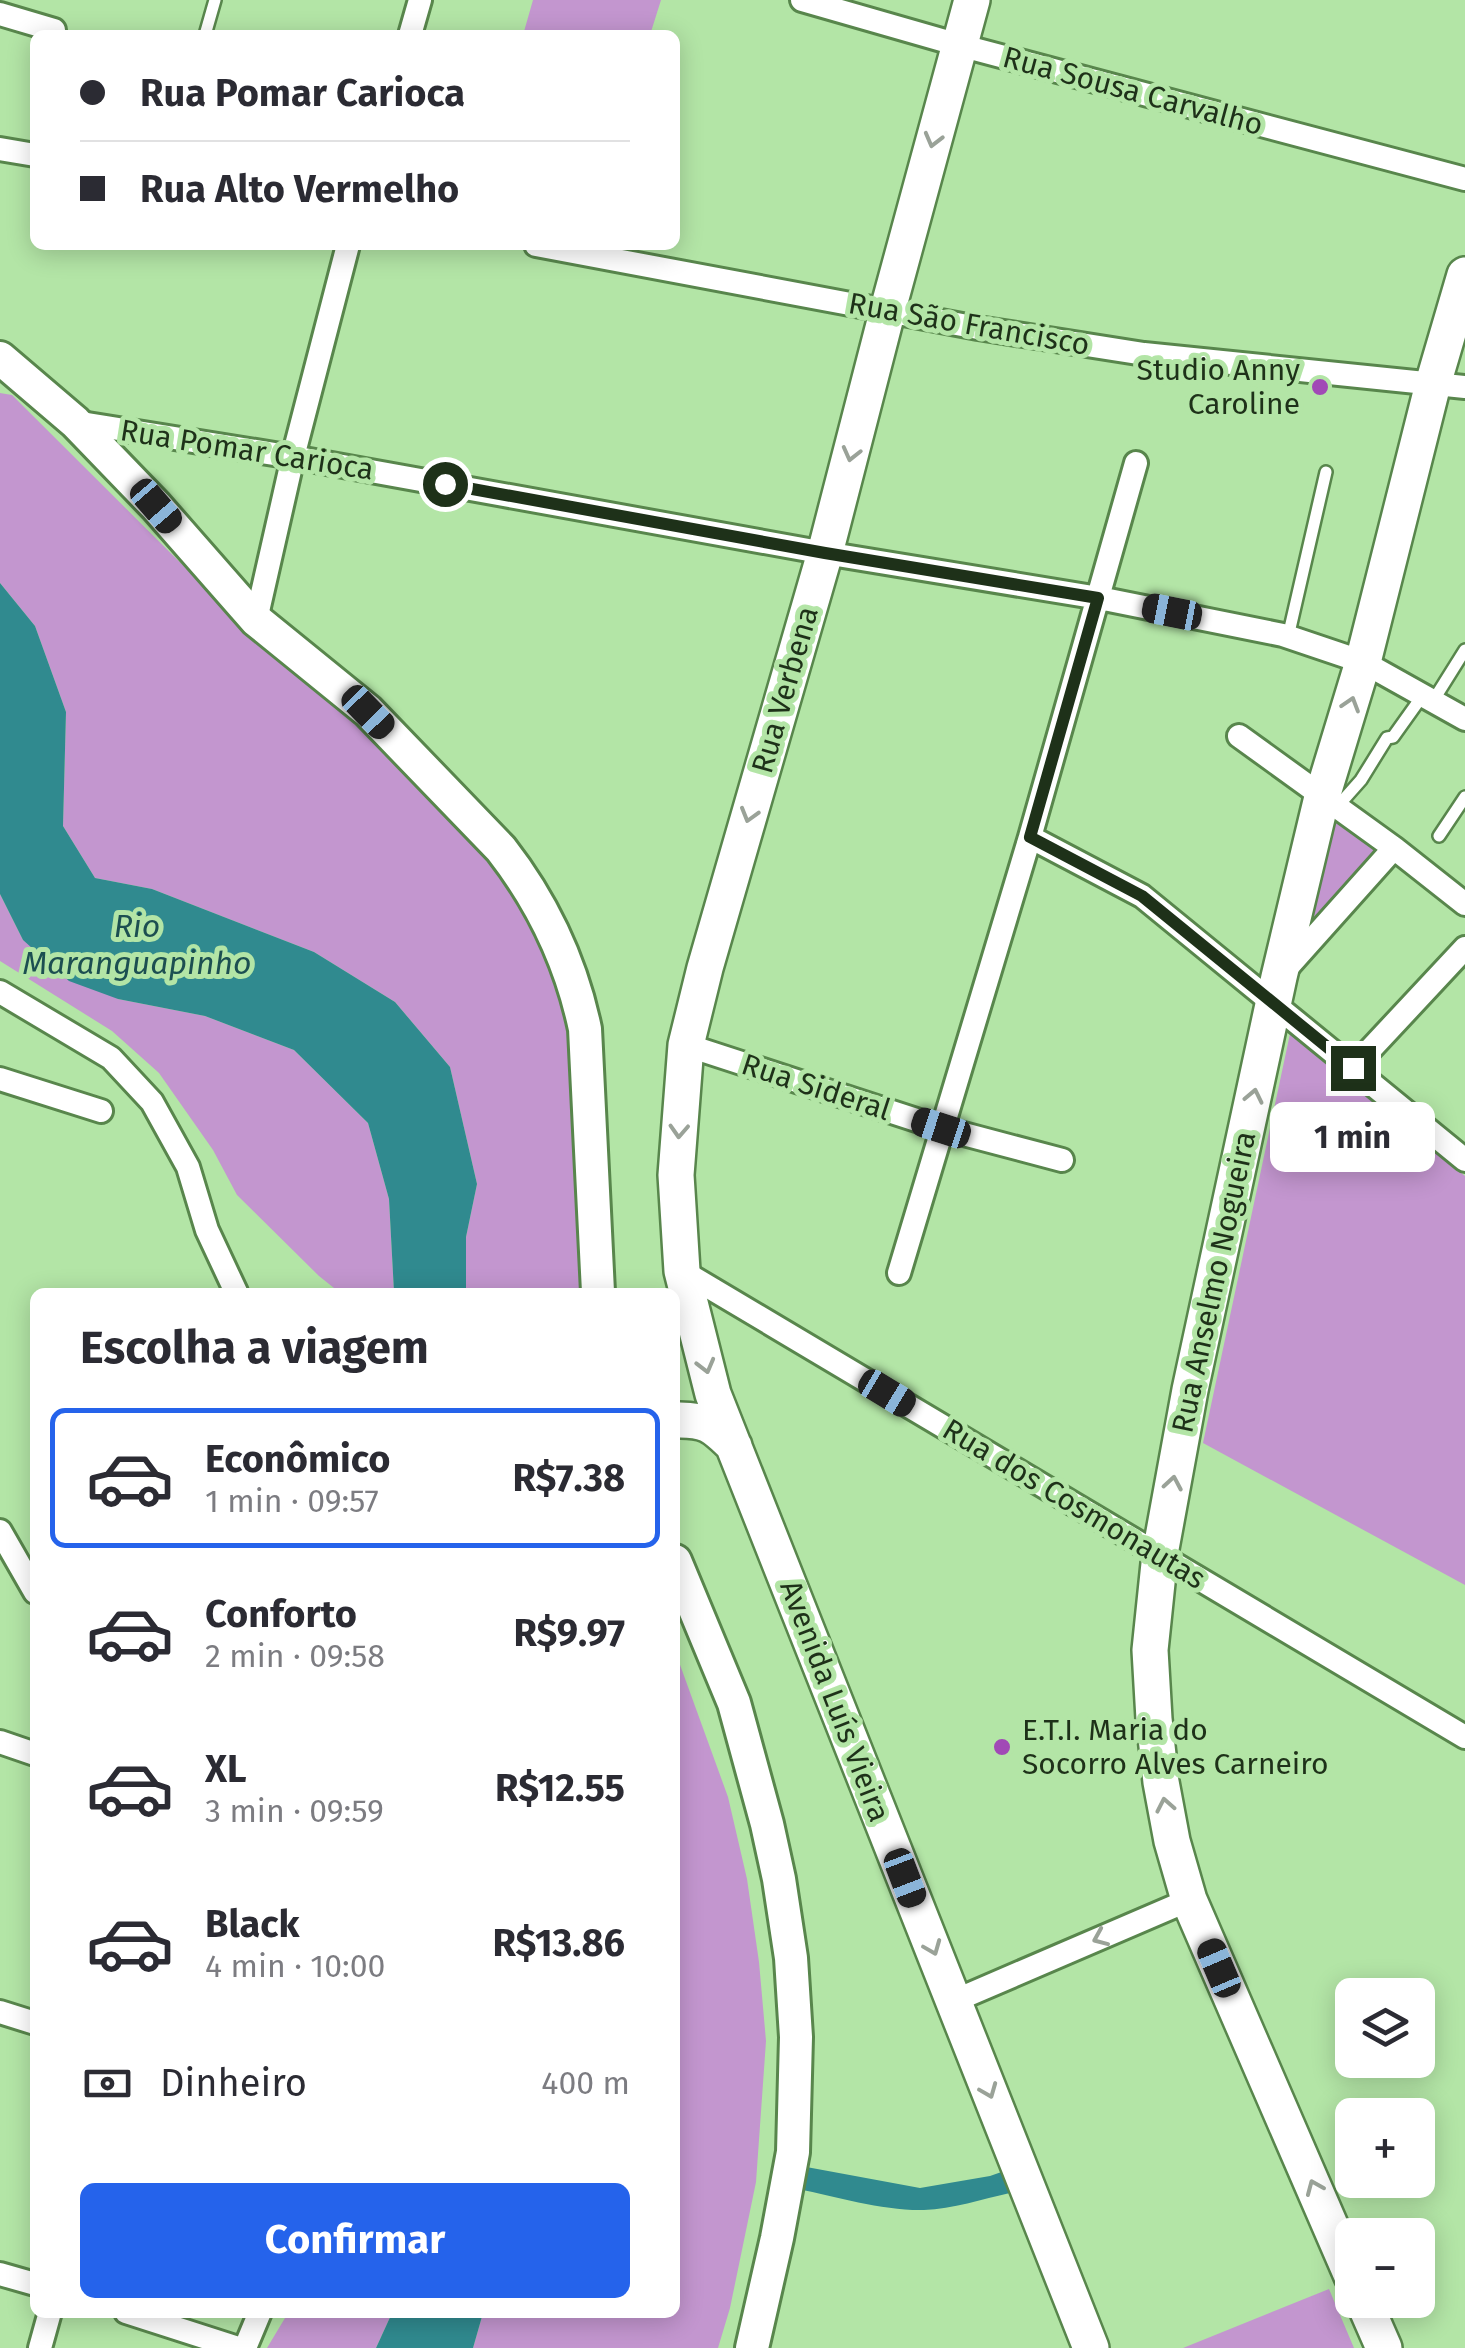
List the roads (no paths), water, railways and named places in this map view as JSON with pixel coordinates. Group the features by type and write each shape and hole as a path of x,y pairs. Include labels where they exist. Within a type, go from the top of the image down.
{"main road":[{"name":"Rua Verbena","path":"682,1272 676,1175 686,1044 704,968 825,553 972,0"},
{"name":"Rua Anselmo Nogueira","path":"1335,2237 1189,1900 1172,1842 1161,1782 1150,1650 1160,1554 1190,1390 1276,991 1330,802 1363,662 1449,385 1465,275"},
{"path":"0,358 75,422 156,506 256,620 368,712 520,873 544,911 578,993 585,1029 598,1288"},
{"name":"Avenida Luís Vieira","path":"682,1272 713,1394 1091,2348"},
{"path":"680,1420 712,1425 734,1446"},
{"path":"680,1573 734,1704 767,1824 782,1899 794,1997 793,2152 752,2348"},
{"path":"1371,2318 1384,2348"}],"street":[{"path":"411,30 420,0"},
{"name":"Rua Sousa Carvalho","path":"802,0 1465,179"},
{"path":"0,14 54,30"},
{"path":"0,148 30,154"},
{"path":"256,620 347,250"},
{"name":"Rua São Francisco","path":"563,250 978,328 1144,354 1449,385"},
{"name":"Rua Pomar Carioca","path":"75,422 1098,598 1288,637 1363,662 1465,719"},
{"path":"899,1273 1030,837 1136,463"},
{"path":"1239,736 1465,904"},
{"path":"1030,837 1142,896 1276,991 1353,1068 1460,1147"},
{"path":"1276,991 1394,848"},
{"path":"1353,1068 1465,948"},
{"path":"0,992 112,1058 152,1102 188,1168 207,1230 234,1288"},
{"name":"Rua Sideral","path":"686,1044 941,1128 1062,1160"},
{"path":"0,1079 101,1110"},
{"name":"Rua dos Cosmonautas","path":"682,1272 1465,1738"},
{"path":"0,1531 30,1583"},
{"path":"0,1742 30,1752"},
{"path":"954,2000 1189,1900"},
{"path":"0,2012 30,2021"},
{"path":"0,2274 30,2283"},
{"path":"40,2348 48,2318"},
{"path":"145,2318 238,2348"},
{"path":"246,2348 258,2318"}],"lane":[{"path":"207,30 216,0"},
{"path":"1288,637 1326,472"},
{"path":"1330,802 1360,780 1387,738 1393,737 1428,698 1465,650"},
{"path":"1439,836 1465,796"}],"water":[{"name":"Rio Maranguapinho","path":"0,583 35,626 66,712 63,826 95,878 152,889 314,952 395,1002 450,1067 477,1184 466,1237 466,1288 394,1288 389,1199 368,1123 294,1050 205,1016 118,999 69,981 23,940 0,894"},
{"path":"801,2166 920,2188 1010,2169 1017,2189 946,2208 893,2208 798,2189"},
{"path":"389,2318 482,2318 473,2348 376,2348"}],"place":[{"name":"Studio Anny Caroline","path":"1320,387"},
{"name":"E.T.I. Maria do Socorro Alves Carneiro","path":"1002,1747"}]}
